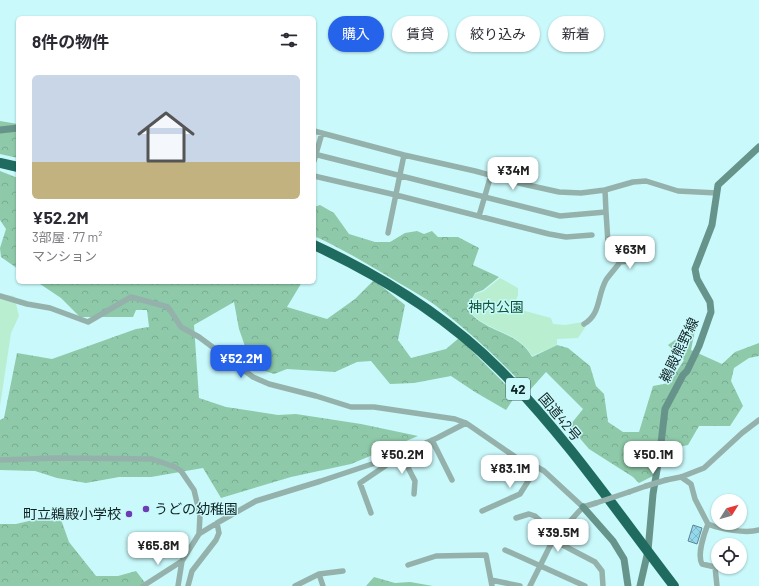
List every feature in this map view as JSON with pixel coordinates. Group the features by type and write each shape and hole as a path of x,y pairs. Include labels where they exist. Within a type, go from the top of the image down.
{"highway":[{"path":"0,163 16,167"},
{"name":"国道42号","path":"316,246 351,262 394,287 436,316 499,369 544,418 674,586"}],"main road":[{"path":"0,130 16,128"},
{"name":"鵜殿熊野線","path":"640,586 648,552 653,494 665,409 683,375 687,371 699,346 711,312 710,302 697,279 695,269 712,225 718,185 759,147"},
{"path":"584,507 613,541 624,559 628,586"}],"street":[{"path":"316,132 404,155 475,170 523,184 559,192 581,193 605,190 646,180 678,191 717,193"},
{"path":"316,152 322,133"},
{"path":"316,155 560,216 606,212"},
{"path":"388,233 404,155"},
{"path":"479,216 491,175"},
{"path":"316,176 566,237 592,235"},
{"path":"584,324 596,313 598,302 606,280 620,262 628,261 634,256 623,248 608,243 605,190"},
{"path":"0,296 27,304 50,308 88,322 131,298 168,307 181,327 199,337 253,377 268,384 351,406 404,411 455,419 466,423 524,463 538,467 544,471 584,507"},
{"path":"530,586 553,540 584,507 646,486 681,477 704,468 742,433 759,420"},
{"path":"178,586 182,561 199,534 217,522 256,501 399,455 466,423"},
{"path":"432,440 452,480"},
{"path":"399,455 416,481 414,494"},
{"path":"371,513 360,483 399,455"},
{"path":"0,460 56,458 152,459 175,467 181,471 194,490 200,515 199,534"},
{"path":"482,511 520,494 538,467"},
{"path":"681,477 691,484 695,499 708,524 718,528 749,531 759,530"},
{"path":"516,518 529,514 535,516 550,530 553,540 595,562 602,571 603,586"},
{"path":"188,586 192,572 216,540 219,533 217,522"},
{"path":"708,524 703,538 700,560 702,564 715,567 717,586"},
{"path":"506,550 585,586"},
{"path":"408,565 436,556 486,555 492,583 520,586"},
{"path":"143,586 182,561"},
{"path":"295,586 318,574 343,571"},
{"path":"318,574 324,586"}],"green space":[{"path":"0,121 16,124 16,158 0,154"},
{"path":"0,171 16,177 16,268 1,257 0,248 6,229 0,220"},
{"path":"320,205 334,213 349,234 375,242 390,242 405,233 417,231 424,234 432,231 438,237 458,237 479,248 473,265 499,277 483,290 475,293 467,309 479,321 522,344 532,357 557,345 568,348 590,366 596,386 604,394 608,422 623,432 639,432 653,386 669,383 684,360 668,345 696,325 691,350 722,364 735,352 759,343 759,356 749,358 734,368 731,381 743,406 730,426 699,426 688,445 657,452 653,476 639,483 633,477 589,449 571,428 571,424 583,409 546,372 529,391 484,346 435,305 357,258 316,237 316,206"},
{"name":"神内公園","path":"500,278 518,288 518,295 515,303 525,311 551,318 553,324 565,325 583,322 586,326 578,338 557,339 557,345 532,356 516,339 480,321 468,309 475,294 484,291"},
{"path":"374,280 405,305 398,340 411,358 446,349 459,338 516,395 506,410 451,376 414,383 390,384 371,361 357,362 335,372 287,369 274,374 259,369 248,355 239,329 234,302 194,325 199,398 226,407 278,415 296,414 361,424 418,436 351,464 291,477 221,498 203,468 151,477 119,477 86,483 57,478 35,471 0,470 0,420 4,418 17,353 52,359 136,329 149,327 147,310 136,310 133,317 80,317 61,298 40,284 301,284 287,307 327,319 355,299"},
{"path":"0,294 14,296 19,316 11,333 0,406"},
{"path":"59,514 69,542 96,576 118,576 136,571 146,584 143,586 0,586 0,524 16,524"},
{"path":"374,577 395,583 410,582 433,586 366,586"}],"building":[{"path":"693,525 702,528 697,544 688,541"}],"place":[{"name":"うどの幼稚園","path":"146,509"},
{"name":"町立鵜殿小学校","path":"129,514"}]}
